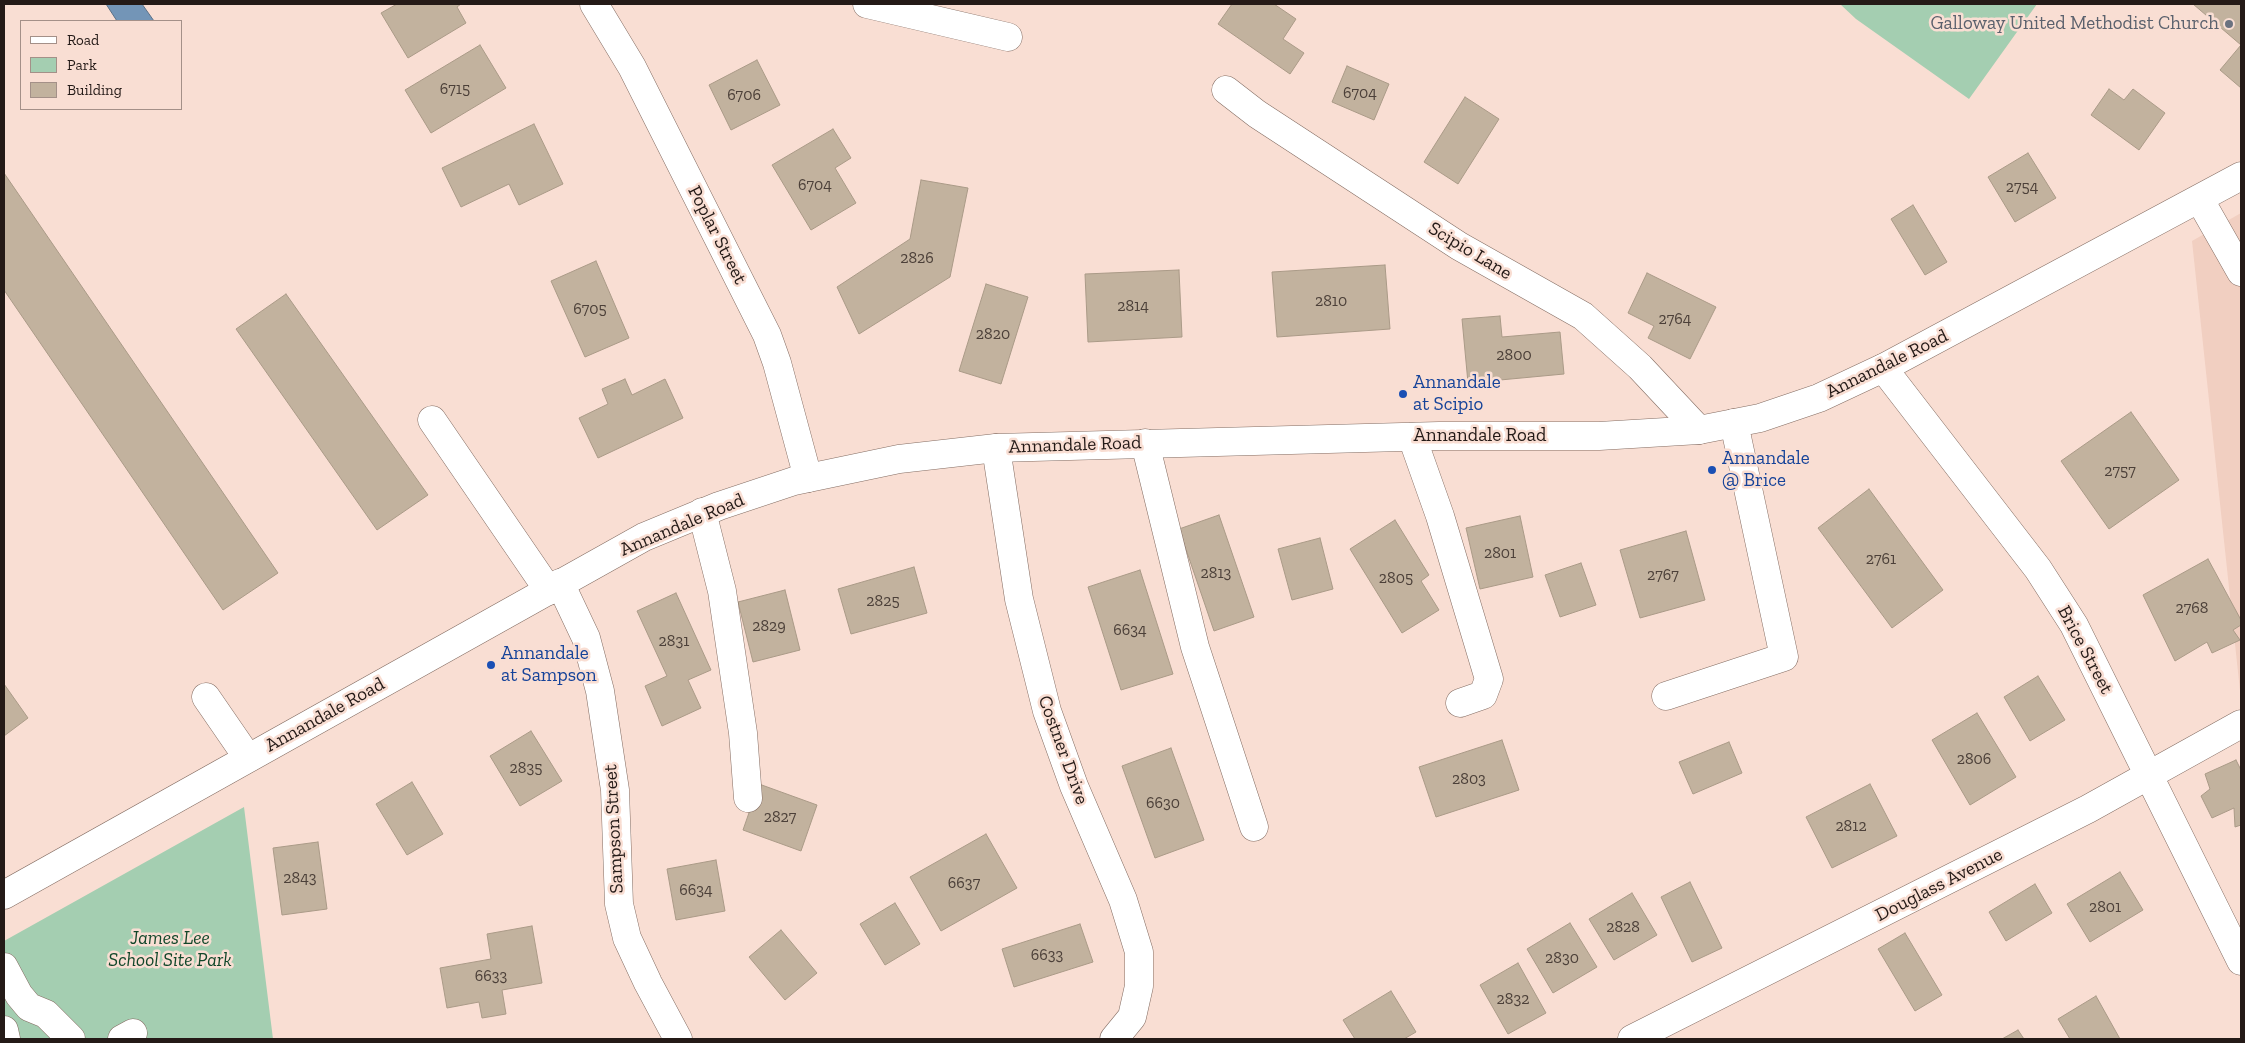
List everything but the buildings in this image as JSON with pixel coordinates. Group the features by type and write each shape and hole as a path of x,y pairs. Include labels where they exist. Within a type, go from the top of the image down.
{"street":[{"name":"Poplar Street","path":"594,4 632,67 767,335 777,363 808,478"},
{"path":"866,4 1008,37"},
{"name":"Scipio Lane","path":"1226,90 1257,114 1459,246 1583,316 1640,367 1699,430"},
{"name":"Annandale Road","path":"4,895 644,537 702,512 794,481 899,459 996,448 1412,437 1599,436 1699,430 1760,418 1819,398 1883,368 2200,200 2241,176"},
{"path":"2200,200 2241,272"},
{"name":"Brice Street","path":"1883,368 2038,569 2074,624 2241,961"},
{"name":"Sampson Street","path":"432,420 555,587 586,638 600,691 615,790 618,904 627,938 648,983 678,1039"},
{"path":"1666,696 1784,657 1734,423"},
{"path":"1412,437 1440,516 1489,678 1483,695 1460,703"},
{"path":"1145,443 1195,647 1254,827"},
{"name":"Costner Drive","path":"996,448 1019,599 1047,711 1074,786 1124,900 1139,952 1139,986 1132,1017 1114,1039"},
{"path":"702,512 722,592 743,733 748,798"},
{"path":"206,697 248,758"},
{"name":"Douglass Avenue","path":"1632,1039 2088,809 2241,724"},
{"path":"4,967 19,995 29,1007 46,1014 71,1039"},
{"path":"4,1030 6,1039"}],"shaded area":[{"path":"2241,213 2241,700 2192,241"}],"green space":[{"path":"1840,4 2037,4 1969,99 1856,19"},
{"name":"James Lee School Site Park","path":"244,807 273,1039 4,1039 4,941"}],"water":[{"path":"106,4 142,4 153,20 116,20"}],"place":[{"name":"Galloway United Methodist Church","path":"2229,24"},
{"name":"Annandale at Scipio","path":"1403,394"},
{"name":"Annandale @ Brice","path":"1712,470"},
{"name":"Annandale at Sampson","path":"491,665"}]}
